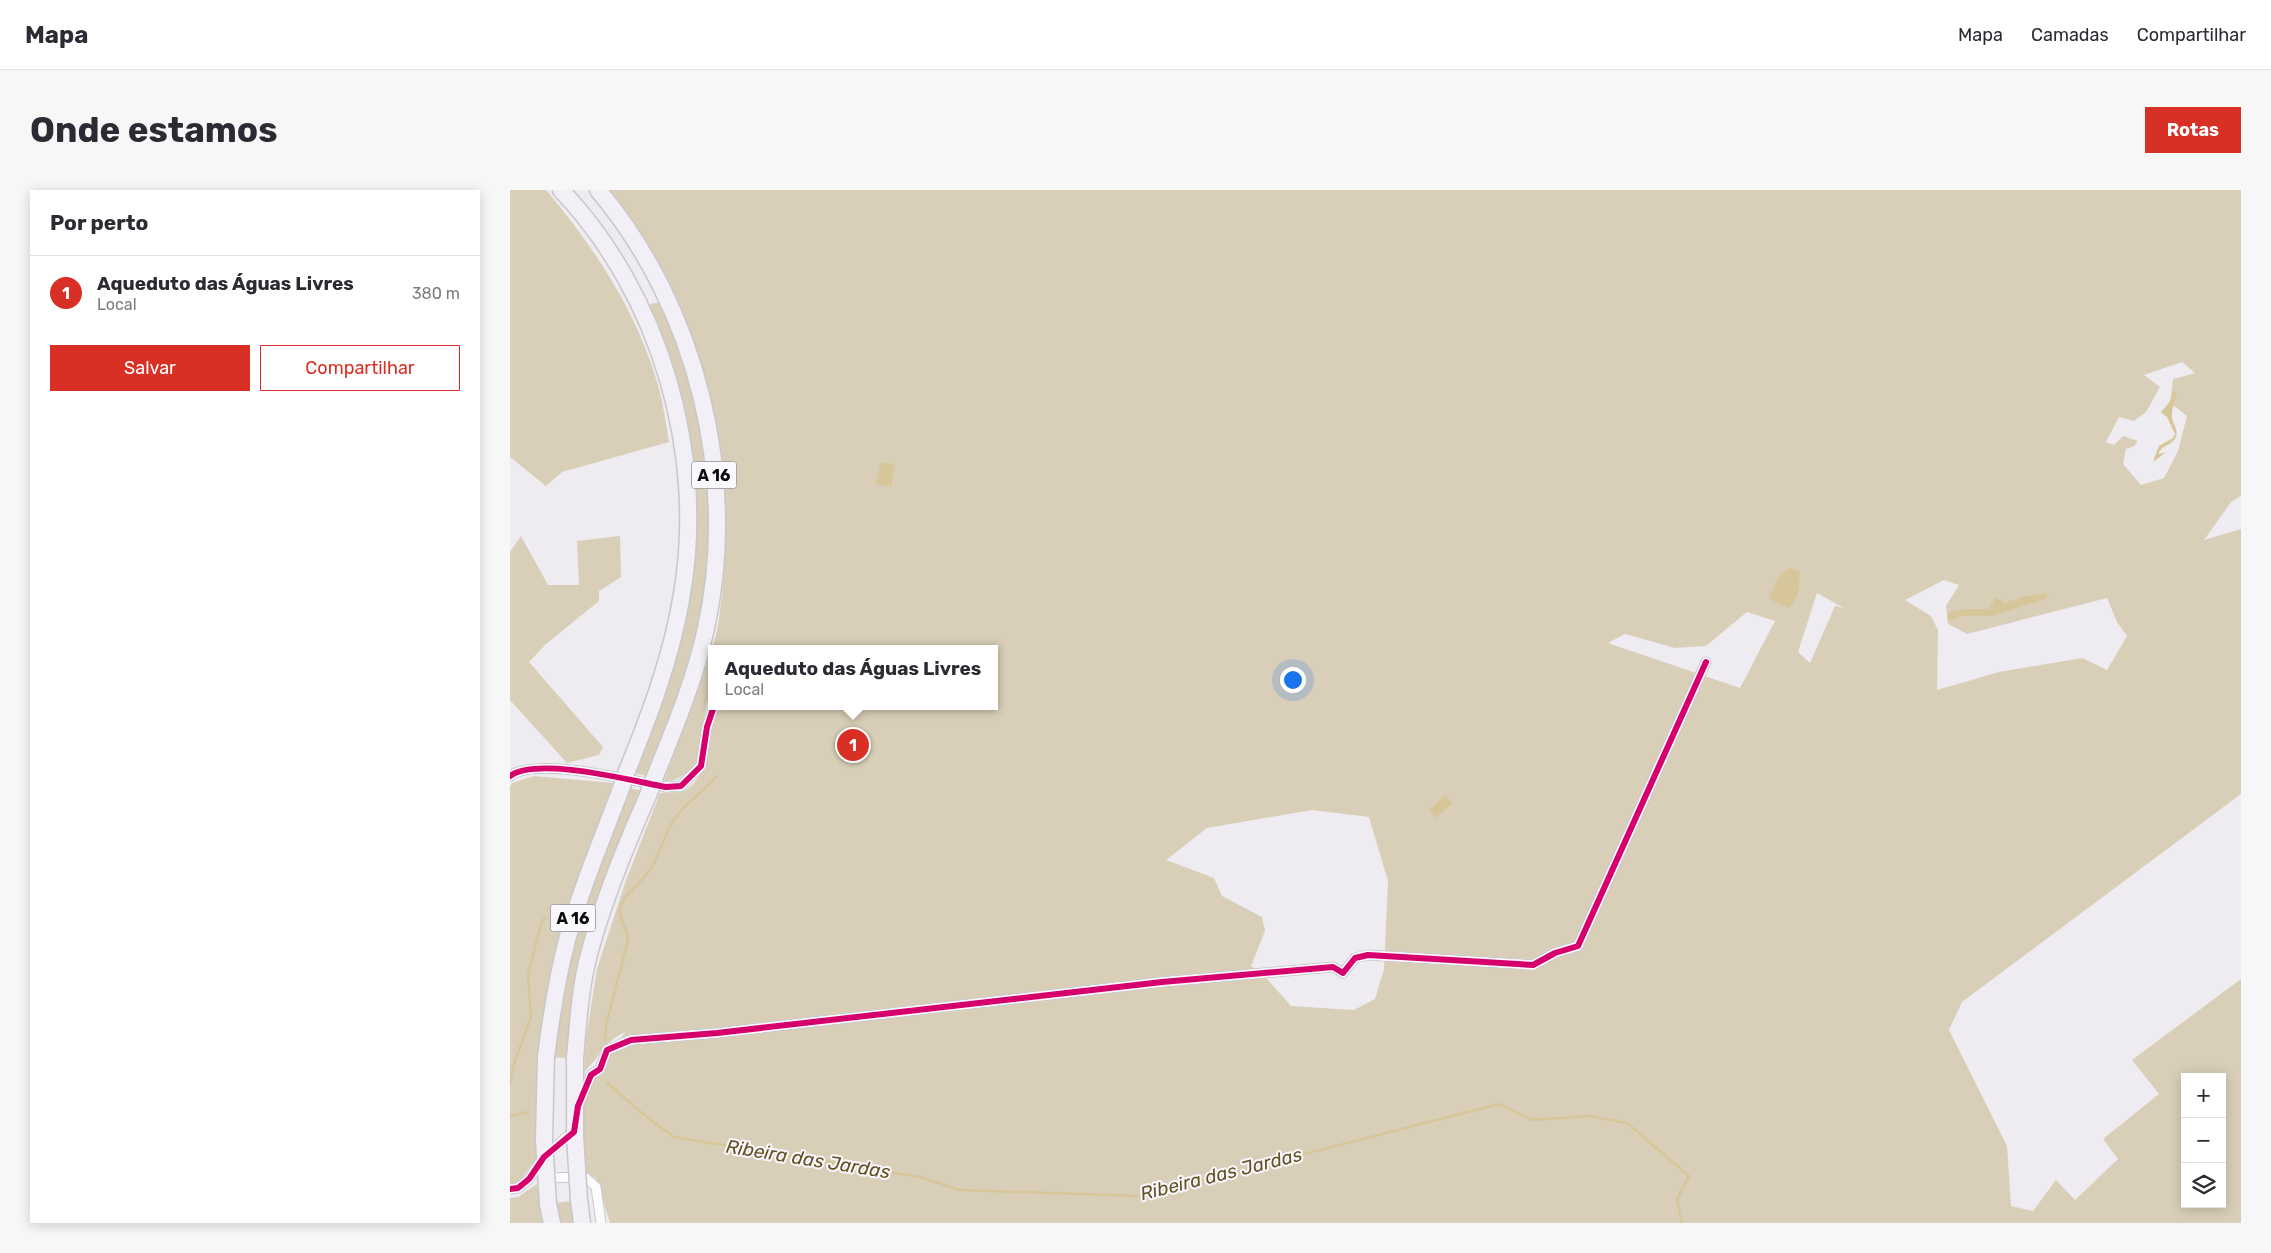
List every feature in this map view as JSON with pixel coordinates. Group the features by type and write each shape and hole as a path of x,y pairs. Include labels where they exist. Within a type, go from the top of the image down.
{"highway":[{"name":"A 16","path":"550,1215 544,1140 546,1057 551,1011 567,939 580,898 656,699 679,614 683,592 687,531 685,468 680,431 669,383 657,346 620,269 597,235 561,190"},
{"name":"A 16","path":"582,1223 575,1135 575,1059 580,1005 590,953 616,870 694,674 706,627 717,550 715,483 706,418 688,353 661,286 641,250 598,190"}],"street":[{"path":"510,1189 518,1188 529,1179 544,1157 574,1132 578,1106 591,1075 600,1068 608,1050 631,1040 717,1033 1240,974 1332,968 1343,973 1355,958 1368,955 1533,965 1555,953 1578,946 1706,662"},
{"path":"510,776 516,771 530,769 563,769 666,787 681,786 701,766 713,710"},
{"path":"529,1179 585,1177 596,1187 601,1223"}],"shaded area":[{"path":"510,190 546,190 597,258 639,332 660,392 669,442 562,472 546,486 510,457"},
{"path":"605,190 2241,190 2241,496 2231,502 2204,540 2241,529 2241,794 1962,1002 1949,1030 2007,1146 2011,1206 2033,1211 2056,1180 2075,1200 2118,1159 2103,1139 2159,1094 2132,1060 2241,979 2241,1223 610,1223 596,1178 584,1172 583,1104 594,1078 625,1032 612,1040 584,1072 586,1038 597,969 626,880 660,793 683,791 692,785 698,777 703,767 717,712 721,710 998,710 998,645 713,645 720,613 725,548 725,511 718,438 702,366 690,330 676,296 653,253 634,225","holes":["2182,362 2195,373 2173,379 2170,403 2187,416 2178,451 2164,478 2141,485 2123,464 2126,449 2134,446 2138,441 2123,436 2114,445 2106,442 2119,417 2134,421 2146,412 2160,387 2144,375","1944,580 1959,585 1946,606 1948,624 1967,634 2107,598 2117,622 2127,636 2107,670 2082,658 1999,672 1937,690 1938,630 1931,616 1905,600","1817,593 1844,608 1835,606 1810,663 1798,652","1747,612 1775,621 1740,688 1608,643 1625,634 1675,648 1706,646","1312,810 1369,817 1388,881 1384,969 1375,999 1354,1010 1291,1006 1261,972 1251,966 1265,931 1262,917 1222,896 1214,878 1166,860 1207,828"]},
{"path":"652,303 662,303 690,376 709,476 710,556 697,644 650,777 635,773 670,679 687,606 692,517 646,311"},
{"path":"2174,391 2177,393 2172,416 2176,436 2158,454 2166,452 2153,462 2159,446 2173,438 2175,434 2167,417 2161,412 2169,403"},
{"path":"881,462 895,465 891,487 876,484"},
{"path":"521,536 548,585 579,585 577,541 620,536 621,577 599,591 599,601 546,644 529,662 603,747 599,755 567,763 510,700 510,552"},
{"path":"1792,568 1799,572 1800,582 1797,596 1789,608 1769,599 1780,575 1787,569"},
{"path":"2045,593 2049,595 2045,599 1992,616 1960,616 1951,621 1947,617 1950,612 1964,609 1989,609 1996,597 2005,603 2010,600 2016,601 2019,598"},
{"path":"708,661 708,701 696,765 674,780 664,781"},
{"path":"534,776 613,783 566,910 541,1033 535,1118 537,1158 519,1182 510,1185 510,787 512,783"},
{"path":"629,788 643,791 621,846 572,1059 554,1057 560,999 584,899"},
{"path":"1445,795 1453,803 1436,818 1429,810"},
{"path":"537,1184 542,1223 510,1223 510,1198 518,1197"},
{"path":"572,1201 574,1223 558,1223 556,1203"}],"waterway":[{"path":"605,1041 606,1025 628,940 620,914 622,904 652,867 675,818 716,777"},
{"path":"510,1083 515,1061 531,1017 528,974 541,924 545,917"},
{"name":"Ribeira das Jardas","path":"607,1083 648,1118 674,1137 920,1177 960,1190 1140,1196 1499,1104 1532,1120 1590,1116 1627,1123 1689,1176 1677,1200 1682,1223"},
{"name":"Ribeira das Jardas","path":"510,1116 528,1112"}],"cycle path":[{"path":"510,1189 518,1188 529,1179 544,1157 574,1132 578,1106 591,1075 600,1069 607,1050 631,1040 717,1033 1162,982 1333,967 1343,973 1355,958 1368,955 1533,965 1555,953 1578,946 1706,662"},
{"path":"510,776 523,770 541,768 563,769 666,787 681,786 701,766 707,727 713,710"}],"place":[{"name":"Aqueduto das Águas Livres","path":"853,745"}]}
